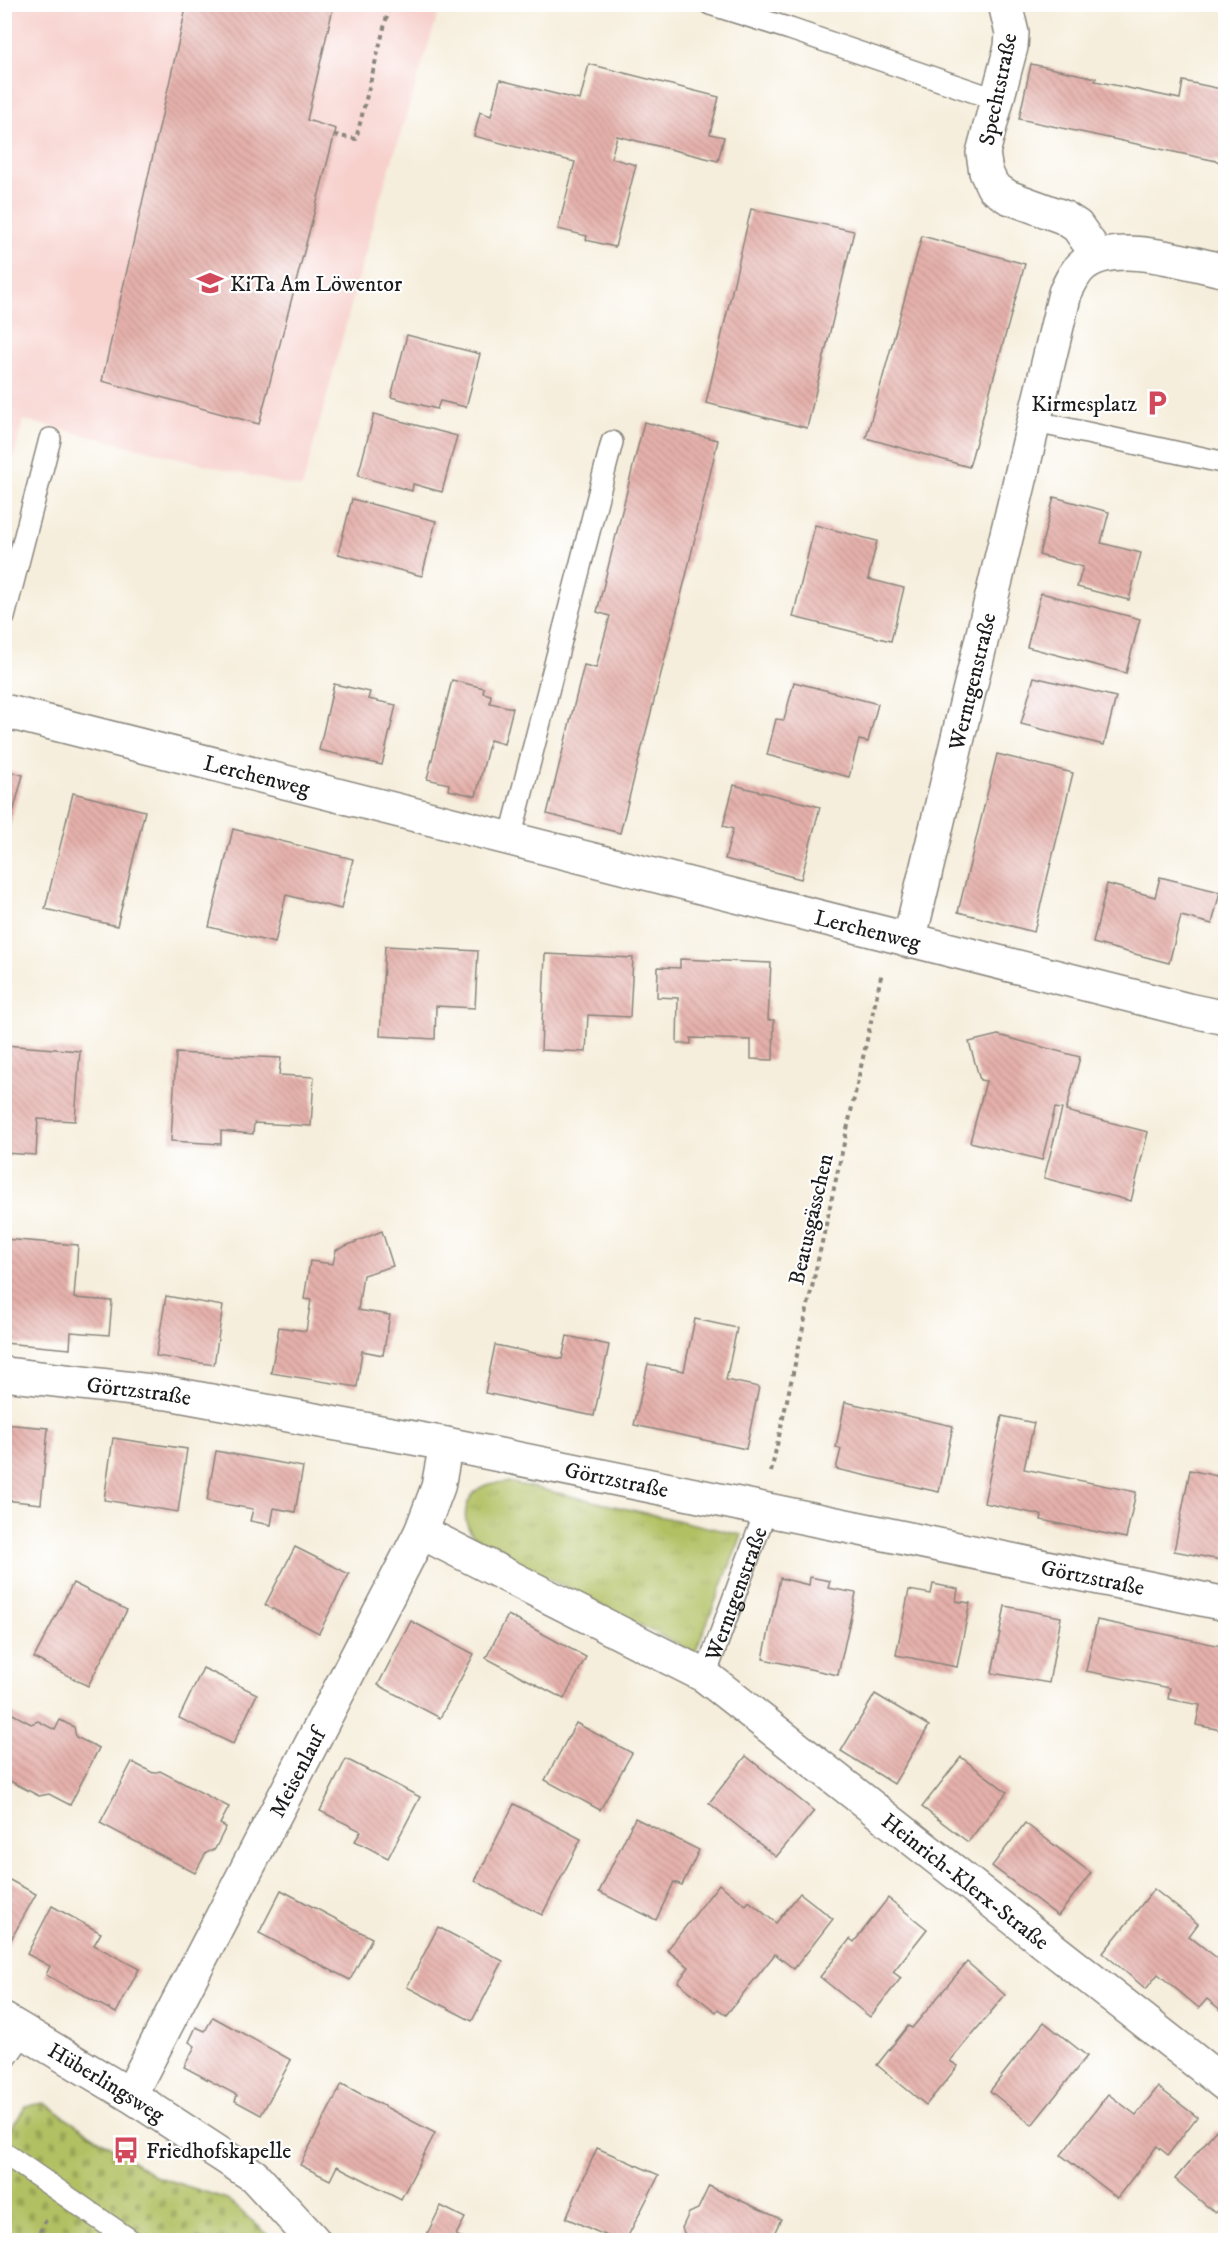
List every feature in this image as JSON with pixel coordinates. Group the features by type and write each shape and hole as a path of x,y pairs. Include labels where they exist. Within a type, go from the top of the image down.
{"street":[{"name":"Spechtstraße","path":"1006,5 1012,33 998,100 983,153 986,172 993,187 1008,197 1063,217 1077,226 1098,256"},
{"path":"1036,422 1065,293 1073,276 1083,266 1098,256 1114,252 1132,252 1226,271"},
{"name":"Werntgenstraße","path":"900,939 1036,422"},
{"name":"Lerchenweg","path":"4,711 900,939 1226,1018"},
{"name":"Görtzstraße","path":"4,1374 168,1393 446,1444 1226,1604"},
{"name":"Meisenlauf","path":"130,2095 421,1532 438,1487 446,1444"},
{"path":"421,1532 705,1676"},
{"name":"Heinrich-Klerx-Straße","path":"705,1676 1226,2085"},
{"name":"Hüberlingsweg","path":"14,2026 130,2095 254,2176 313,2241"}],"lane":[{"path":"710,4 998,100"},
{"path":"1036,422 1226,463"},
{"path":"4,617 50,439"},
{"path":"510,839 612,442"},
{"name":"Werntgenstraße","path":"705,1676 766,1510"},
{"path":"4,2061 14,2026"},
{"path":"4,2153 130,2241"}],"path":[{"path":"334,135 356,139 390,4"},
{"name":"Beatusgässchen","path":"766,1510 771,1470 900,939"},
{"path":"36,2241 40,2234"}],"shaded area":[{"path":"5,5 441,5 379,202 302,488 23,420 5,497"}],"green space":[{"path":"509,1482 742,1535 695,1653 486,1547 478,1540 468,1527 467,1504 482,1487"},
{"path":"44,2103 155,2176 227,2199 274,2240 5,2240 4,2139 26,2106"}],"building":[{"name":"KiTa Am Löwentor","path":"187,4 334,4 307,120 336,129 259,424 102,381"},
{"path":"589,64 719,97 710,134 724,137 718,161 617,136 611,158 636,165 615,247 586,240 587,236 558,229 575,162 474,136 480,112 491,116 500,80 580,100"},
{"path":"1031,64 1096,78 1095,81 1180,99 1183,81 1226,90 1226,163 1019,119"},
{"path":"751,209 854,231 807,428 706,403"},
{"path":"922,236 1025,264 969,467 866,438"},
{"path":"407,335 480,354 466,407 440,401 437,409 391,397"},
{"path":"374,414 457,436 442,492 413,484 412,491 358,476"},
{"path":"644,422 718,440 686,576 620,833 547,814 584,665 596,668 610,616 597,612"},
{"path":"1054,497 1109,512 1101,543 1141,553 1129,600 1077,587 1083,567 1039,555"},
{"path":"352,499 436,521 422,576 338,554"},
{"path":"815,525 877,541 868,579 904,588 891,641 793,617"},
{"path":"1041,593 1140,619 1126,673 1027,647"},
{"path":"1034,677 1116,697 1104,745 1021,724"},
{"path":"452,680 484,688 483,693 491,695 490,703 513,708 504,744 490,740 476,796 448,790 449,784 427,779"},
{"path":"794,682 878,704 868,742 859,740 849,777 767,755 776,719 784,720"},
{"path":"334,684 370,692 368,699 396,705 382,765 319,750"},
{"path":"997,754 1073,773 1034,932 958,912"},
{"path":"4,770 23,775 5,843 4,843"},
{"path":"734,785 820,807 801,879 725,859 733,829 723,826"},
{"path":"73,793 145,811 117,926 45,909"},
{"path":"233,829 353,859 341,909 286,895 275,943 209,927"},
{"path":"1160,877 1220,892 1212,924 1181,916 1169,963 1093,943 1107,884 1155,897"},
{"path":"385,946 478,951 475,1008 436,1006 435,1039 380,1036"},
{"path":"545,954 633,958 630,1017 588,1015 586,1052 541,1050"},
{"path":"680,959 771,963 768,1020 774,1020 773,1060 751,1059 751,1040 691,1038 691,1044 677,1043 678,998 657,997 658,967 680,968"},
{"path":"998,1035 1080,1057 1066,1111 1148,1132 1131,1201 1044,1178 1062,1109 1055,1108 1042,1160 970,1142 986,1081 980,1080 969,1042"},
{"path":"4,1045 80,1051 75,1121 38,1119 36,1155 4,1153"},
{"path":"176,1053 281,1058 279,1075 314,1077 311,1126 254,1123 253,1134 221,1131 221,1144 171,1141"},
{"path":"382,1231 393,1266 363,1275 358,1310 390,1315 383,1355 362,1351 357,1387 271,1373 279,1327 306,1331 311,1300 304,1299 310,1261 333,1264 336,1250"},
{"path":"4,1239 78,1245 74,1298 112,1301 109,1335 71,1332 70,1349 4,1343"},
{"path":"166,1296 223,1306 214,1365 156,1356"},
{"path":"695,1319 737,1328 726,1380 759,1387 746,1449 634,1425 648,1364 684,1371"},
{"path":"567,1336 609,1345 594,1416 485,1393 495,1345 562,1359"},
{"path":"845,1402 953,1426 939,1492 836,1469 841,1449 836,1447"},
{"path":"1002,1416 1034,1423 1024,1469 1136,1492 1126,1538 1041,1520 1042,1515 984,1503"},
{"path":"4,1424 48,1428 41,1504 4,1500"},
{"path":"113,1438 187,1449 178,1512 104,1500"},
{"path":"216,1451 303,1467 295,1512 274,1508 271,1525 250,1521 253,1509 207,1501"},
{"path":"1190,1470 1226,1478 1226,1561 1174,1551"},
{"path":"295,1547 349,1574 319,1633 265,1605"},
{"path":"810,1577 830,1581 828,1588 856,1593 838,1675 763,1659 780,1578 809,1585"},
{"path":"73,1583 127,1610 88,1686 34,1658"},
{"path":"933,1584 958,1589 956,1601 970,1603 957,1667 896,1655 909,1590 931,1594"},
{"path":"1005,1606 1061,1617 1049,1683 992,1673"},
{"path":"508,1615 586,1657 564,1699 486,1658"},
{"path":"1097,1620 1226,1647 1226,1731 1196,1725 1200,1705 1168,1699 1170,1688 1086,1671"},
{"path":"411,1621 474,1654 440,1718 378,1685"},
{"path":"203,1668 257,1694 233,1744 179,1718"},
{"path":"875,1694 929,1726 894,1784 841,1751"},
{"path":"9,1712 31,1724 38,1721 55,1730 60,1720 74,1727 76,1737 99,1748 70,1805 49,1794 39,1796 4,1778 4,1721"},
{"path":"576,1723 632,1753 600,1810 545,1780"},
{"path":"746,1756 814,1811 776,1857 709,1803"},
{"path":"961,1757 1007,1792 968,1842 922,1807"},
{"path":"346,1759 420,1797 388,1858 355,1841 361,1831 320,1811"},
{"path":"132,1762 153,1773 160,1771 229,1807 220,1824 226,1827 215,1849 206,1853 195,1873 100,1823"},
{"path":"514,1804 581,1839 542,1915 475,1881"},
{"path":"635,1818 699,1850 682,1885 674,1882 656,1920 599,1892"},
{"path":"1025,1823 1091,1873 1058,1916 992,1866"},
{"path":"4,1877 36,1894 4,1952"},
{"path":"719,1884 746,1905 749,1901 776,1923 800,1893 833,1919 794,1969 775,1954 726,2015 718,2009 716,2012 678,1982 689,1967 667,1950"},
{"path":"1154,1889 1198,1924 1189,1936 1226,1965 1226,2014 1207,1999 1199,2008 1158,1974 1146,1989 1103,1953"},
{"path":"281,1890 372,1938 350,1980 259,1933"},
{"path":"888,1898 927,1929 893,1972 901,1978 870,2017 820,1977 850,1939 854,1942"},
{"path":"52,1906 101,1933 94,1945 139,1969 116,2013 46,1975 50,1966 27,1954"},
{"path":"438,1927 503,1961 472,2021 407,1987"},
{"path":"967,1962 1005,1995 950,2061 958,2066 926,2105 877,2065 908,2026 912,2028"},
{"path":"213,2017 291,2060 261,2115 235,2101 237,2095 184,2067 195,2046 189,2042 196,2027 205,2031"},
{"path":"1044,2022 1087,2056 1032,2125 990,2091"},
{"path":"342,2084 435,2133 401,2199 337,2166 330,2180 300,2165"},
{"path":"1158,2087 1197,2117 1168,2155 1157,2146 1117,2198 1061,2155 1108,2094 1136,2115"},
{"path":"1216,2130 1226,2138 1226,2209 1221,2205 1215,2213 1175,2179"},
{"path":"597,2148 659,2175 626,2240 616,2240 566,2218"},
{"path":"709,2186 781,2219 771,2240 684,2240 686,2237 682,2228 689,2213 698,2209"},
{"path":"441,2206 465,2218 456,2235 466,2240 424,2240"}],"place":[{"name":"KiTa Am Löwentor","path":"210,283"},
{"name":"Kirmesplatz","path":"1157,403"},
{"name":"Friedhofskapelle","path":"126,2150"}]}
